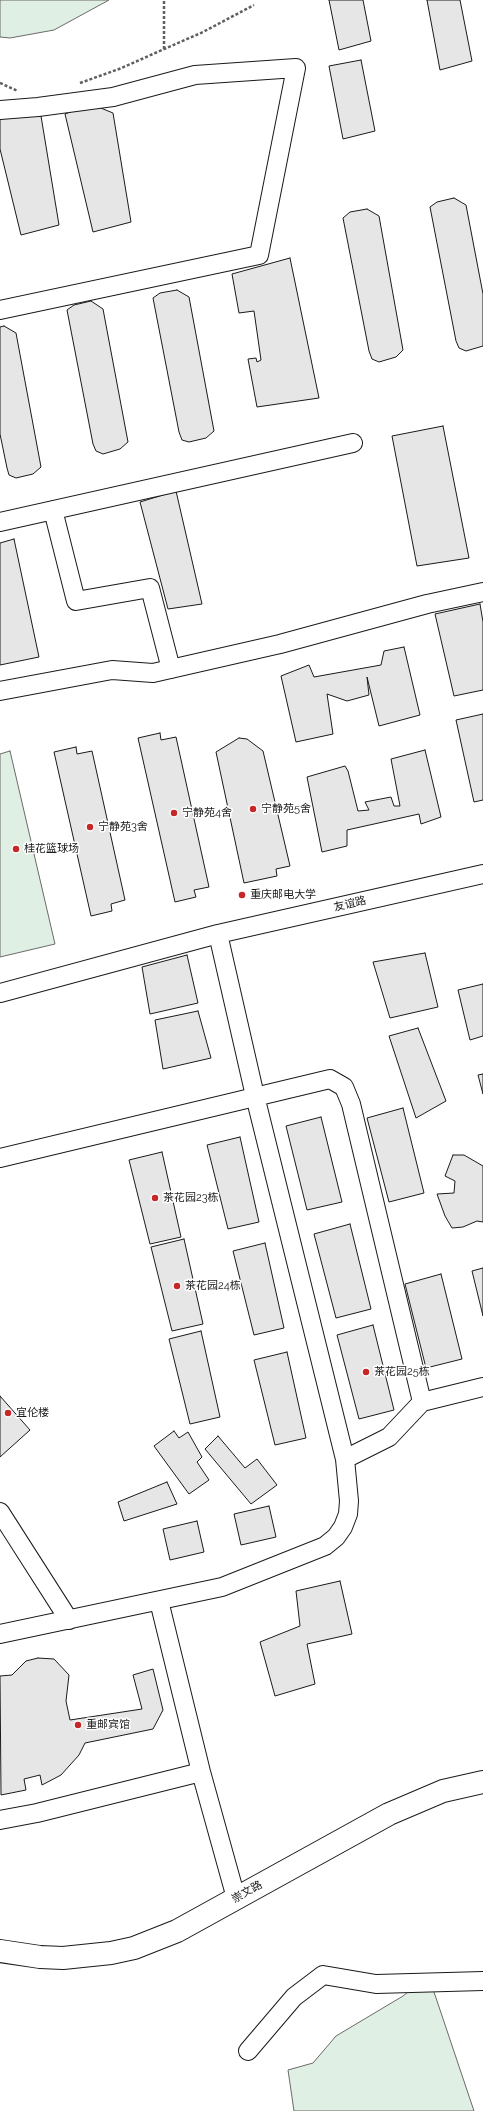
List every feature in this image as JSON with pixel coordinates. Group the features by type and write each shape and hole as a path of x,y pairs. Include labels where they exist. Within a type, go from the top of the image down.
{"main road":[{"name":"崇文路","path":"0,1951 40,1957 63,1958 111,1953 156,1940 391,1802 439,1783 483,1773"},
{"name":"崇文路","path":"0,1936 39,1942 84,1942 128,1934 235,1893 415,1802 443,1791 483,1782"}],"street":[{"path":"0,110 38,107 113,97 195,75 296,68 259,255 0,310"},
{"path":"0,522 353,443"},
{"path":"53,510 76,601 150,588 171,669"},
{"path":"0,691 112,670 153,673 280,644 427,604 483,592"},
{"name":"友谊路","path":"0,993 218,934 483,874"},
{"path":"0,1634 222,1588 325,1546 336,1537 348,1514 349,1500 345,1459 255,1096 218,934"},
{"path":"0,1158 330,1079 344,1087 351,1104 422,1402"},
{"path":"345,1459 389,1437 422,1402 483,1387"},
{"path":"0,1512 69,1620"},
{"path":"159,1601 201,1772 235,1893"},
{"path":"0,1820 37,1813 201,1772"},
{"path":"248,2050 294,1997 323,1975 376,1984 483,1981"}],"path":[{"path":"164,0 164,49"},
{"path":"76,84 119,69 203,32 254,5"},
{"path":"0,83 25,94"}],"green space":[{"path":"0,0 109,0 54,30 10,38 0,37"},
{"name":"桂花篮球场","path":"10,751 55,944 0,957 0,754"},
{"path":"431,1983 474,2111 294,2111 288,2070 313,2063 336,2036 403,1996 412,1989"}],"building":[{"path":"329,0 363,0 371,41 339,50"},
{"path":"427,0 460,0 472,61 440,70"},
{"path":"361,60 375,131 343,139 329,66"},
{"path":"91,104 113,113 131,222 93,232 65,114"},
{"path":"20,114 41,116 59,225 21,235 0,149 0,117"},
{"path":"454,198 466,205 483,294 483,346 466,351 459,348 456,341 430,207 437,202"},
{"path":"367,209 379,216 403,350 396,357 379,362 372,359 369,351 343,218 350,212"},
{"path":"290,258 319,398 257,407 248,359 256,358 257,362 261,360 254,311 239,313 232,274"},
{"path":"177,290 189,297 214,431 206,438 189,442 182,440 179,432 153,298 160,293"},
{"path":"91,301 103,309 128,442 120,449 103,454 96,451 93,444 67,310 74,305"},
{"path":"4,326 16,333 41,467 33,474 16,478 9,475 0,434 0,327"},
{"path":"443,426 469,558 417,566 392,436"},
{"path":"176,491 202,604 168,609 140,502"},
{"path":"14,539 39,657 0,665 0,543"},
{"path":"480,604 483,622 483,690 454,696 435,614"},
{"path":"404,647 420,715 379,726 367,677 369,695 347,701 327,694 333,734 296,742 281,676 309,665 314,677 381,665 384,651"},
{"path":"483,714 483,800 474,802 456,720"},
{"name":"宁静苑4舍","path":"160,733 161,740 176,737 209,887 194,890 196,897 175,902 138,738"},
{"name":"宁静苑5舍","path":"239,738 247,739 263,751 290,866 276,869 277,876 244,883 216,752"},
{"name":"宁静苑3舍","path":"76,747 77,754 92,751 125,900 111,904 112,911 91,916 54,752"},
{"path":"425,750 441,817 421,824 419,814 347,830 347,846 322,852 307,777 345,766 348,771 358,811 369,810 365,802 391,797 394,806 400,806 391,759"},
{"path":"425,953 438,1007 390,1018 373,962"},
{"path":"187,955 198,1003 150,1014 142,967"},
{"path":"483,984 483,1036 470,1040 458,990"},
{"path":"198,1011 211,1058 163,1069 155,1020"},
{"path":"418,1028 446,1101 416,1118 389,1036"},
{"path":"483,1074 483,1094 478,1075"},
{"path":"403,1108 424,1193 389,1202 367,1118"},
{"path":"321,1117 342,1202 307,1210 286,1126"},
{"path":"240,1137 259,1222 228,1229 207,1145"},
{"name":"茶花园23栋","path":"162,1152 181,1237 150,1244 129,1160"},
{"path":"453,1155 464,1155 483,1166 483,1222 477,1221 463,1227 452,1228 445,1216 437,1194 454,1193 455,1181 445,1176"},
{"path":"350,1224 371,1309 336,1318 314,1234"},
{"name":"茶花园24栋","path":"184,1239 203,1324 172,1331 151,1247"},
{"path":"265,1243 284,1328 254,1335 233,1251"},
{"path":"483,1268 483,1316 472,1271"},
{"name":"茶花园25栋","path":"441,1274 462,1359 426,1368 405,1284"},
{"name":"茶花园25栋","path":"373,1325 394,1410 359,1419 337,1335"},
{"path":"201,1331 220,1417 190,1424 169,1339"},
{"path":"287,1352 306,1438 275,1445 254,1360"},
{"name":"宜伦楼","path":"0,1396 30,1430 0,1457"},
{"path":"174,1431 179,1438 188,1432 202,1457 197,1462 209,1480 189,1494 154,1446"},
{"path":"218,1436 245,1468 257,1459 277,1485 251,1504 205,1449"},
{"path":"167,1482 177,1504 124,1521 118,1502"},
{"path":"269,1506 276,1537 241,1545 234,1514"},
{"path":"197,1521 204,1552 170,1560 163,1529"},
{"path":"340,1581 352,1634 307,1644 315,1684 275,1696 260,1642 300,1626 296,1591"},
{"name":"重邮宾馆","path":"38,1658 54,1659 69,1675 66,1701 70,1720 142,1709 133,1675 153,1669 163,1710 153,1729 85,1743 79,1755 61,1775 42,1785 40,1775 24,1779 26,1790 1,1795 0,1676 12,1675 26,1661"}],"place":[{"name":"宁静苑5舍","path":"253,809"},
{"name":"宁静苑4舍","path":"174,813"},
{"name":"宁静苑3舍","path":"90,827"},
{"name":"桂花篮球场","path":"16,849"},
{"name":"重庆邮电大学","path":"242,895"},
{"name":"茶花园23栋","path":"155,1198"},
{"name":"茶花园24栋","path":"177,1286"},
{"name":"茶花园25栋","path":"366,1372"},
{"name":"宜伦楼","path":"8,1413"},
{"name":"重邮宾馆","path":"78,1725"}]}
